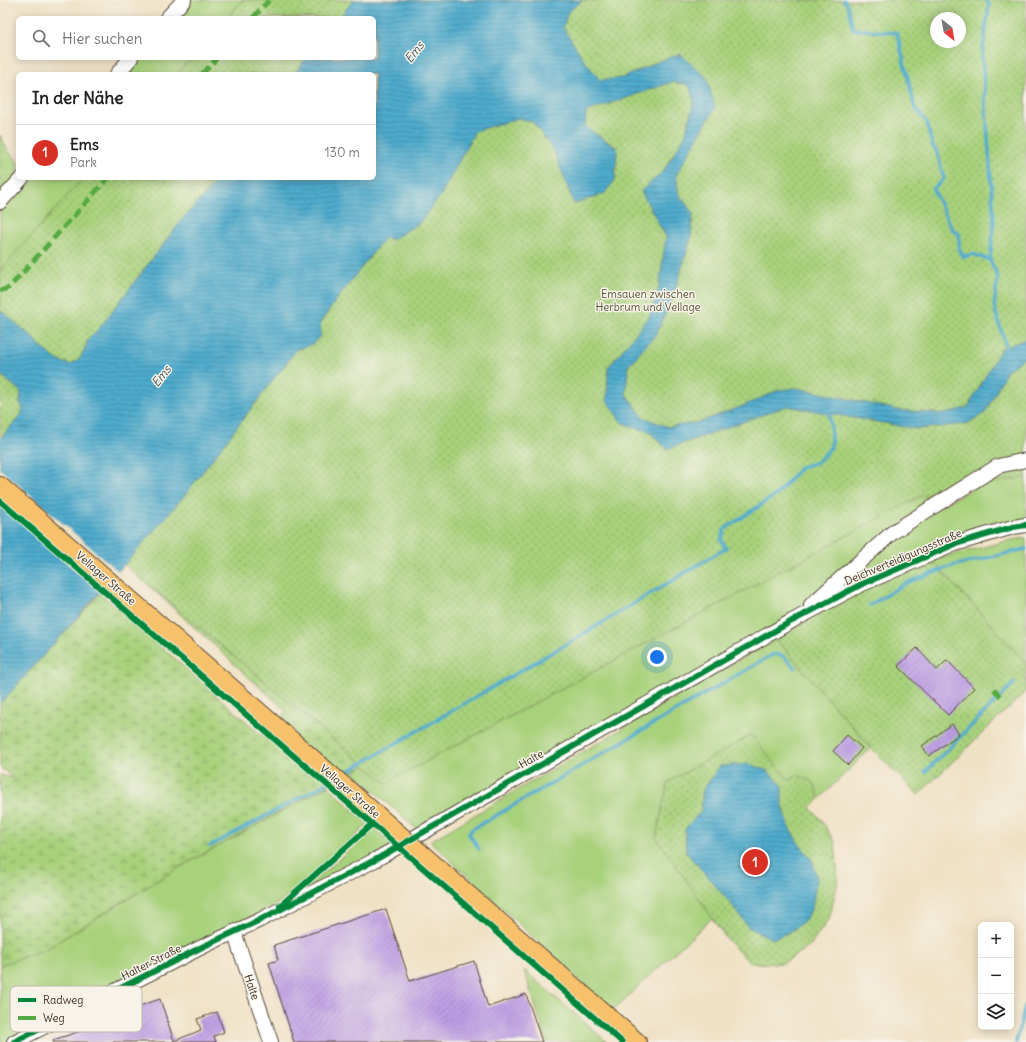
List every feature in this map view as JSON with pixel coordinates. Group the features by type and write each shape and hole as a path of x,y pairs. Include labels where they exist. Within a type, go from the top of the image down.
{"main road":[{"name":"Vellager Straße","path":"0,486 637,1042"}],"street":[{"path":"169,16 184,0"},
{"path":"118,72 129,60"},
{"path":"0,202 20,180"},
{"path":"792,621 893,532 998,466 1026,460"},
{"name":"Deichverteidigungsstraße","path":"792,621 860,585 955,544 1013,527 1026,525"},
{"name":"Halte","path":"277,911 397,848 792,621"},
{"name":"Halter Straße","path":"126,986 277,911"},
{"name":"Halte","path":"234,932 271,1042"},
{"name":"Halter Straße","path":"14,1042 34,1032"}],"green space":[{"path":"184,0 354,0 341,16 169,16"},
{"name":"Emsauen zwischen Herbrum und Vellage","path":"243,0 1026,0 1026,477 921,496 386,783 0,461 0,271 81,180 376,180 376,72 178,72 189,60 376,60 376,16 229,16"},
{"path":"129,60 305,60 296,72 119,72"},
{"path":"0,135 7,149 16,160 16,180 215,180 0,305"},
{"path":"1026,440 859,554 775,629 420,832 353,772 645,602"},
{"path":"1026,460 1026,523 818,596 905,525"},
{"path":"1026,538 1026,663 932,560 1011,540"},
{"path":"932,560 1026,663 1026,691 918,795 871,748 776,639 854,593"},
{"path":"125,564 645,602 353,772 178,868 46,949 0,965 0,775 13,778 0,767 0,704 100,593 266,739 286,711"},
{"path":"776,639 871,748 810,808 820,818 835,843 838,881 829,919 809,947 783,963 751,963 729,942 712,918 612,1011 430,841"},
{"path":"751,735 789,780 798,776 813,783 817,790 819,799 810,808 820,818 835,843 838,881 829,919 809,947 783,963 751,963 729,942 656,837 668,782"},
{"path":"328,786 367,823 367,825 321,868 282,901 117,986 10,986 10,1032 27,1032 8,1042 0,1042 0,965 46,949 178,868"},
{"path":"373,828 395,846 299,893 343,856 369,830"},
{"path":"524,970 607,1042 547,1042"}],"water":[{"path":"354,0 583,0 568,12 563,27 584,60 600,80 622,78 662,60 680,54 707,78 715,108 676,175 679,194 693,214 691,238 673,297 656,334 628,366 626,394 643,417 668,427 700,422 743,406 779,390 797,388 898,410 945,414 968,407 1001,349 1026,339 1026,357 1007,370 985,413 966,424 917,429 787,406 667,449 650,432 622,423 607,401 608,368 649,317 659,287 666,237 641,191 664,170 685,136 694,101 689,85 672,82 586,112 585,127 617,148 615,180 604,194 574,204 554,151 533,122 519,118 475,131 441,195 419,223 391,240 385,237 320,323 321,336 311,345 297,349 184,496 0,704 0,439 21,415 23,409 20,403 21,392 0,374 0,311 50,354 64,363 71,365 81,357 88,340 101,326 184,217 206,194 216,180 376,180 376,72 296,72 305,60 376,60 376,16 341,16"},
{"path":"748,764 766,770 782,785 782,802 789,827 797,841 812,860 817,878 812,908 804,921 790,932 772,939 748,927 733,906 686,852 685,829 701,811 703,790 720,766"}],"pier":[{"path":"0,469 120,573 102,593 0,505"}],"building":[{"path":"917,648 937,670 947,660 974,688 948,715 898,666"},
{"path":"952,724 959,734 929,756 922,746"},
{"path":"847,735 862,748 848,765 833,751"},
{"path":"386,909 410,981 474,961 488,1007 526,994 542,1042 294,1042 269,963 278,960 274,945"},
{"path":"160,999 174,1041 201,1030 197,1019 217,1012 224,1032 214,1036 216,1042 53,1042 53,1040 78,1032 142,1032 142,1005"}],"waterway":[{"path":"844,0 848,6 853,29 897,33 915,108 927,123 932,145 937,152 944,179 933,189 952,229 959,234 959,249 964,257 972,254 990,260"},
{"path":"986,0 989,5 982,57 994,219 990,260 998,277 994,306 1006,347"},
{"path":"340,776 587,632 726,548 721,540 725,529 777,494 801,467 818,462 831,447 829,413"},
{"path":"870,605 906,583 952,566 1026,549"},
{"path":"479,849 469,834 471,830 772,655 776,654 782,656 795,668"},
{"path":"925,772 1014,683"},
{"path":"210,846 331,781"},
{"path":"1016,1042 1026,1002"}],"marked path":[{"path":"255,16 269,0"},
{"path":"204,72 215,60"},
{"path":"0,291 8,288 17,279 106,180"},
{"path":"994,689 1003,700"}],"cycle path":[{"path":"0,501 622,1042"},
{"path":"125,986 260,920 375,860 792,621 860,585 955,544 1013,527 1026,525"},
{"path":"280,906 372,824"},
{"path":"14,1042 34,1032"}],"place":[{"name":"Ems","path":"755,862"}]}
